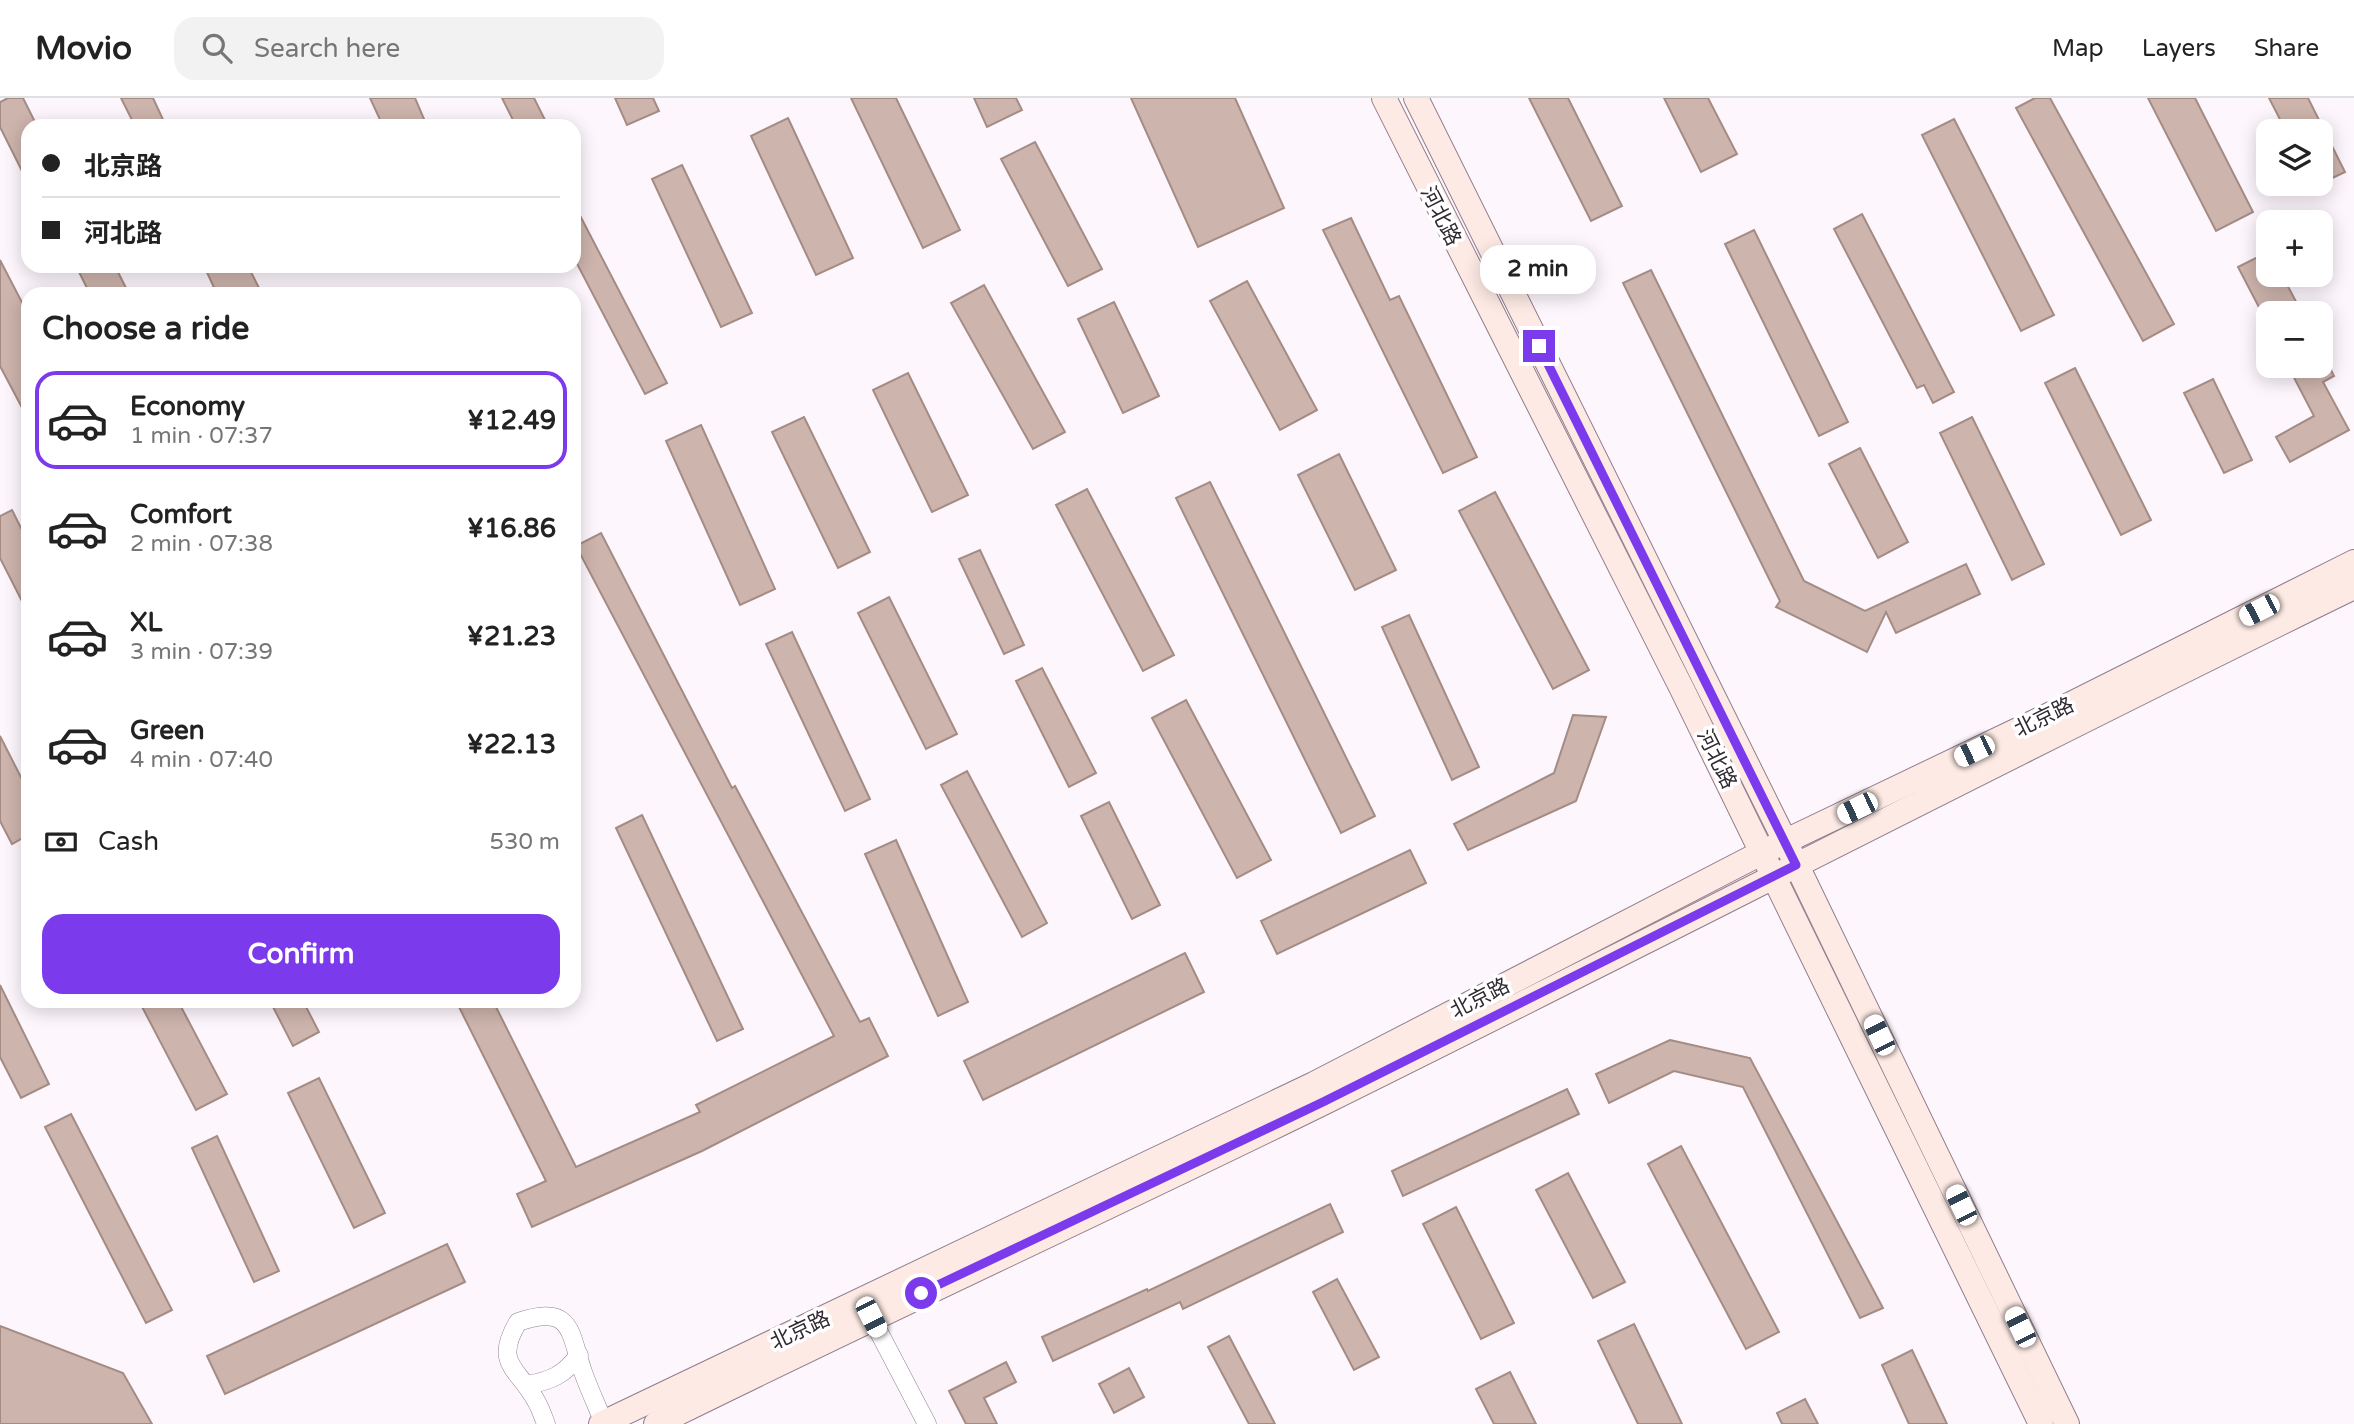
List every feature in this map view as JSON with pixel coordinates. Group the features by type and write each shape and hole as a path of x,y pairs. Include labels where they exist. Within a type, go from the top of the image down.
{"street":[{"name":"河北路","path":"1384,98 1763,852"},
{"name":"河北路","path":"1416,98 1785,861 2067,1424"},
{"name":"北京路","path":"656,1424 871,1317 1323,1102 2354,562"},
{"name":"北京路","path":"602,1423 1314,1084 1763,852 1785,861 2354,587"},
{"name":"河北路","path":"1785,861 2041,1424"},
{"path":"546,1424 526,1385 510,1369 508,1353 510,1335 518,1322 538,1315 555,1317 568,1326 577,1342 602,1423"},
{"path":"871,1317 927,1424"},
{"path":"526,1385 549,1382 568,1371 579,1354"}],"building":[{"path":"8,98 23,98 34,119 21,119 21,169 0,127 0,102"},
{"path":"121,98 153,98 163,119 132,119"},
{"path":"370,98 415,98 424,119 380,119"},
{"path":"502,98 534,98 544,119 512,119"},
{"path":"615,98 653,98 659,111 627,125"},
{"path":"851,98 896,98 960,230 923,248"},
{"path":"974,98 1016,98 1022,110 987,127"},
{"path":"1131,98 1235,98 1284,208 1198,247"},
{"path":"1529,98 1568,98 1622,206 1591,221"},
{"path":"1664,98 1708,98 1737,154 1701,172"},
{"path":"2035,98 2050,98 2174,324 2143,341 2016,108"},
{"path":"2148,98 2195,98 2253,212 2216,231"},
{"path":"2269,98 2308,98 2318,119 2280,119"},
{"path":"788,118 853,258 816,275 751,136"},
{"path":"1954,119 2054,315 2021,331 1922,135"},
{"path":"1035,142 1102,269 1068,286 1001,159"},
{"path":"2333,148 2345,172 2333,178"},
{"path":"682,165 752,313 721,327 652,179"},
{"path":"1862,214 1954,392 1933,403 1924,385 1917,388 1834,229"},
{"path":"581,217 667,383 645,394 581,271"},
{"path":"1351,218 1390,300 1399,296 1477,457 1443,473 1323,230"},
{"path":"1754,230 1848,422 1819,436 1725,244"},
{"path":"2256,258 2256,287 2288,287 2296,301 2256,302 2238,267"},
{"path":"0,260 21,300 21,406 0,366"},
{"path":"1651,270 1804,581 1865,611 1966,564 1980,594 1896,633 1886,612 1867,652 1776,607 1780,601 1623,283"},
{"path":"80,273 118,273 126,287 86,287"},
{"path":"207,273 252,273 258,287 214,287"},
{"path":"1247,281 1317,410 1280,430 1210,301"},
{"path":"984,285 1065,432 1033,449 951,303"},
{"path":"1114,302 1159,396 1123,413 1078,319"},
{"path":"2075,368 2151,520 2121,535 2045,383"},
{"path":"908,373 968,495 932,512 873,390"},
{"path":"2294,378 2330,378 2323,382 2349,430 2290,462 2276,437 2314,416"},
{"path":"2213,379 2252,460 2224,473 2184,393"},
{"path":"804,417 870,552 838,568 772,432"},
{"path":"1972,417 2044,564 2012,580 1940,433"},
{"path":"701,425 775,589 740,605 666,441"},
{"path":"1860,448 1908,542 1878,558 1829,464"},
{"path":"1339,454 1396,570 1355,590 1298,475"},
{"path":"1210,482 1375,816 1341,833 1176,498"},
{"path":"1087,489 1174,655 1143,671 1056,505"},
{"path":"1495,492 1589,670 1553,689 1459,511"},
{"path":"12,510 21,528 21,599 0,558 0,516"},
{"path":"601,533 732,788 735,786 860,1022 869,1018 888,1056 702,1151 532,1227 517,1194 546,1181 460,1008 496,1008 576,1167 700,1112 696,1105 834,1036 581,555 581,543"},
{"path":"980,550 1024,645 1004,654 959,559"},
{"path":"889,597 957,734 926,749 858,613"},
{"path":"1409,615 1479,767 1452,780 1382,627"},
{"path":"792,632 870,799 845,811 766,644"},
{"path":"1042,668 1096,773 1069,787 1016,681"},
{"path":"1186,700 1271,860 1237,878 1152,718"},
{"path":"1573,715 1606,717 1576,801 1468,850 1454,824 1554,773"},
{"path":"0,736 21,777 21,839 12,844 0,821"},
{"path":"967,771 1047,923 1022,937 941,785"},
{"path":"1109,802 1160,905 1132,919 1081,816"},
{"path":"642,815 743,1029 717,1041 616,828"},
{"path":"896,840 968,1002 938,1016 865,854"},
{"path":"1410,850 1426,883 1277,954 1261,921"},
{"path":"1185,953 1204,992 983,1100 964,1061"},
{"path":"0,985 49,1084 21,1098 0,1057"},
{"path":"143,1008 182,1008 227,1094 196,1110"},
{"path":"274,1008 307,1008 319,1032 293,1046"},
{"path":"1670,1040 1750,1058 1883,1308 1860,1318 1743,1087 1674,1071 1609,1103 1596,1074"},
{"path":"319,1078 385,1213 354,1228 288,1093"},
{"path":"1567,1089 1579,1114 1403,1196 1392,1171"},
{"path":"71,1114 172,1310 146,1323 45,1127"},
{"path":"217,1136 279,1271 254,1282 192,1148"},
{"path":"1681,1146 1779,1332 1746,1349 1648,1164"},
{"path":"1568,1173 1625,1282 1593,1298 1536,1190"},
{"path":"1330,1204 1343,1232 1183,1309 1180,1302 1053,1361 1042,1337 1147,1289 1148,1291"},
{"path":"1456,1207 1514,1323 1481,1339 1423,1224"},
{"path":"447,1244 465,1282 225,1394 207,1356"},
{"path":"1337,1279 1379,1357 1354,1370 1313,1292"},
{"path":"1634,1324 1682,1424 1638,1424 1598,1341"},
{"path":"0,1326 123,1373 152,1424 0,1424"},
{"path":"1229,1336 1275,1424 1249,1424 1208,1347"},
{"path":"1912,1350 1947,1424 1909,1424 1882,1365"},
{"path":"1006,1362 1016,1382 984,1398 997,1424 966,1424 949,1391"},
{"path":"1129,1368 1144,1397 1114,1413 1099,1384"},
{"path":"1510,1372 1536,1424 1494,1424 1476,1389"},
{"path":"1805,1399 1818,1424 1782,1424 1777,1413"}],"route":[{"path":"921,1293 1323,1102 1796,865 1539,346"}]}
